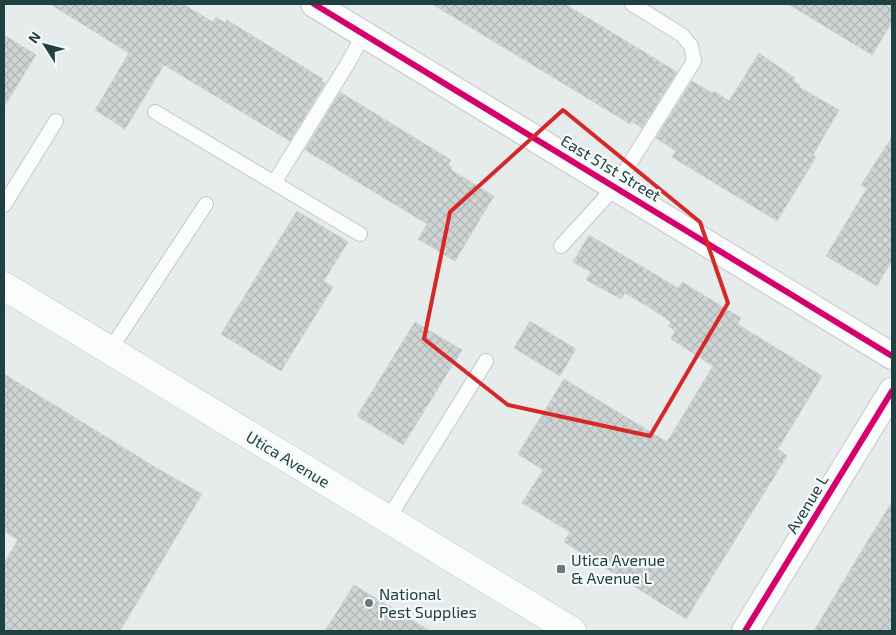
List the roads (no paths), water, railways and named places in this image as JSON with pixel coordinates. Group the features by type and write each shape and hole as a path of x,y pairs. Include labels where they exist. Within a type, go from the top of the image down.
{"main road":[{"name":"Utica Avenue","path":"4,286 572,631"}],"street":[{"name":"East 51st Street","path":"314,4 892,356"},
{"name":"Avenue L","path":"745,631 892,391"}],"lane":[{"path":"561,246 616,187 694,60 691,46 682,35 632,4"},
{"path":"274,182 364,34"},
{"path":"155,112 360,234"},
{"path":"4,204 56,121"},
{"path":"110,350 206,204"},
{"path":"388,520 486,361"}],"place":[{"name":"Utica Avenue & Avenue L","path":"561,569"},
{"name":"National Pest Supplies","path":"369,603"}]}
